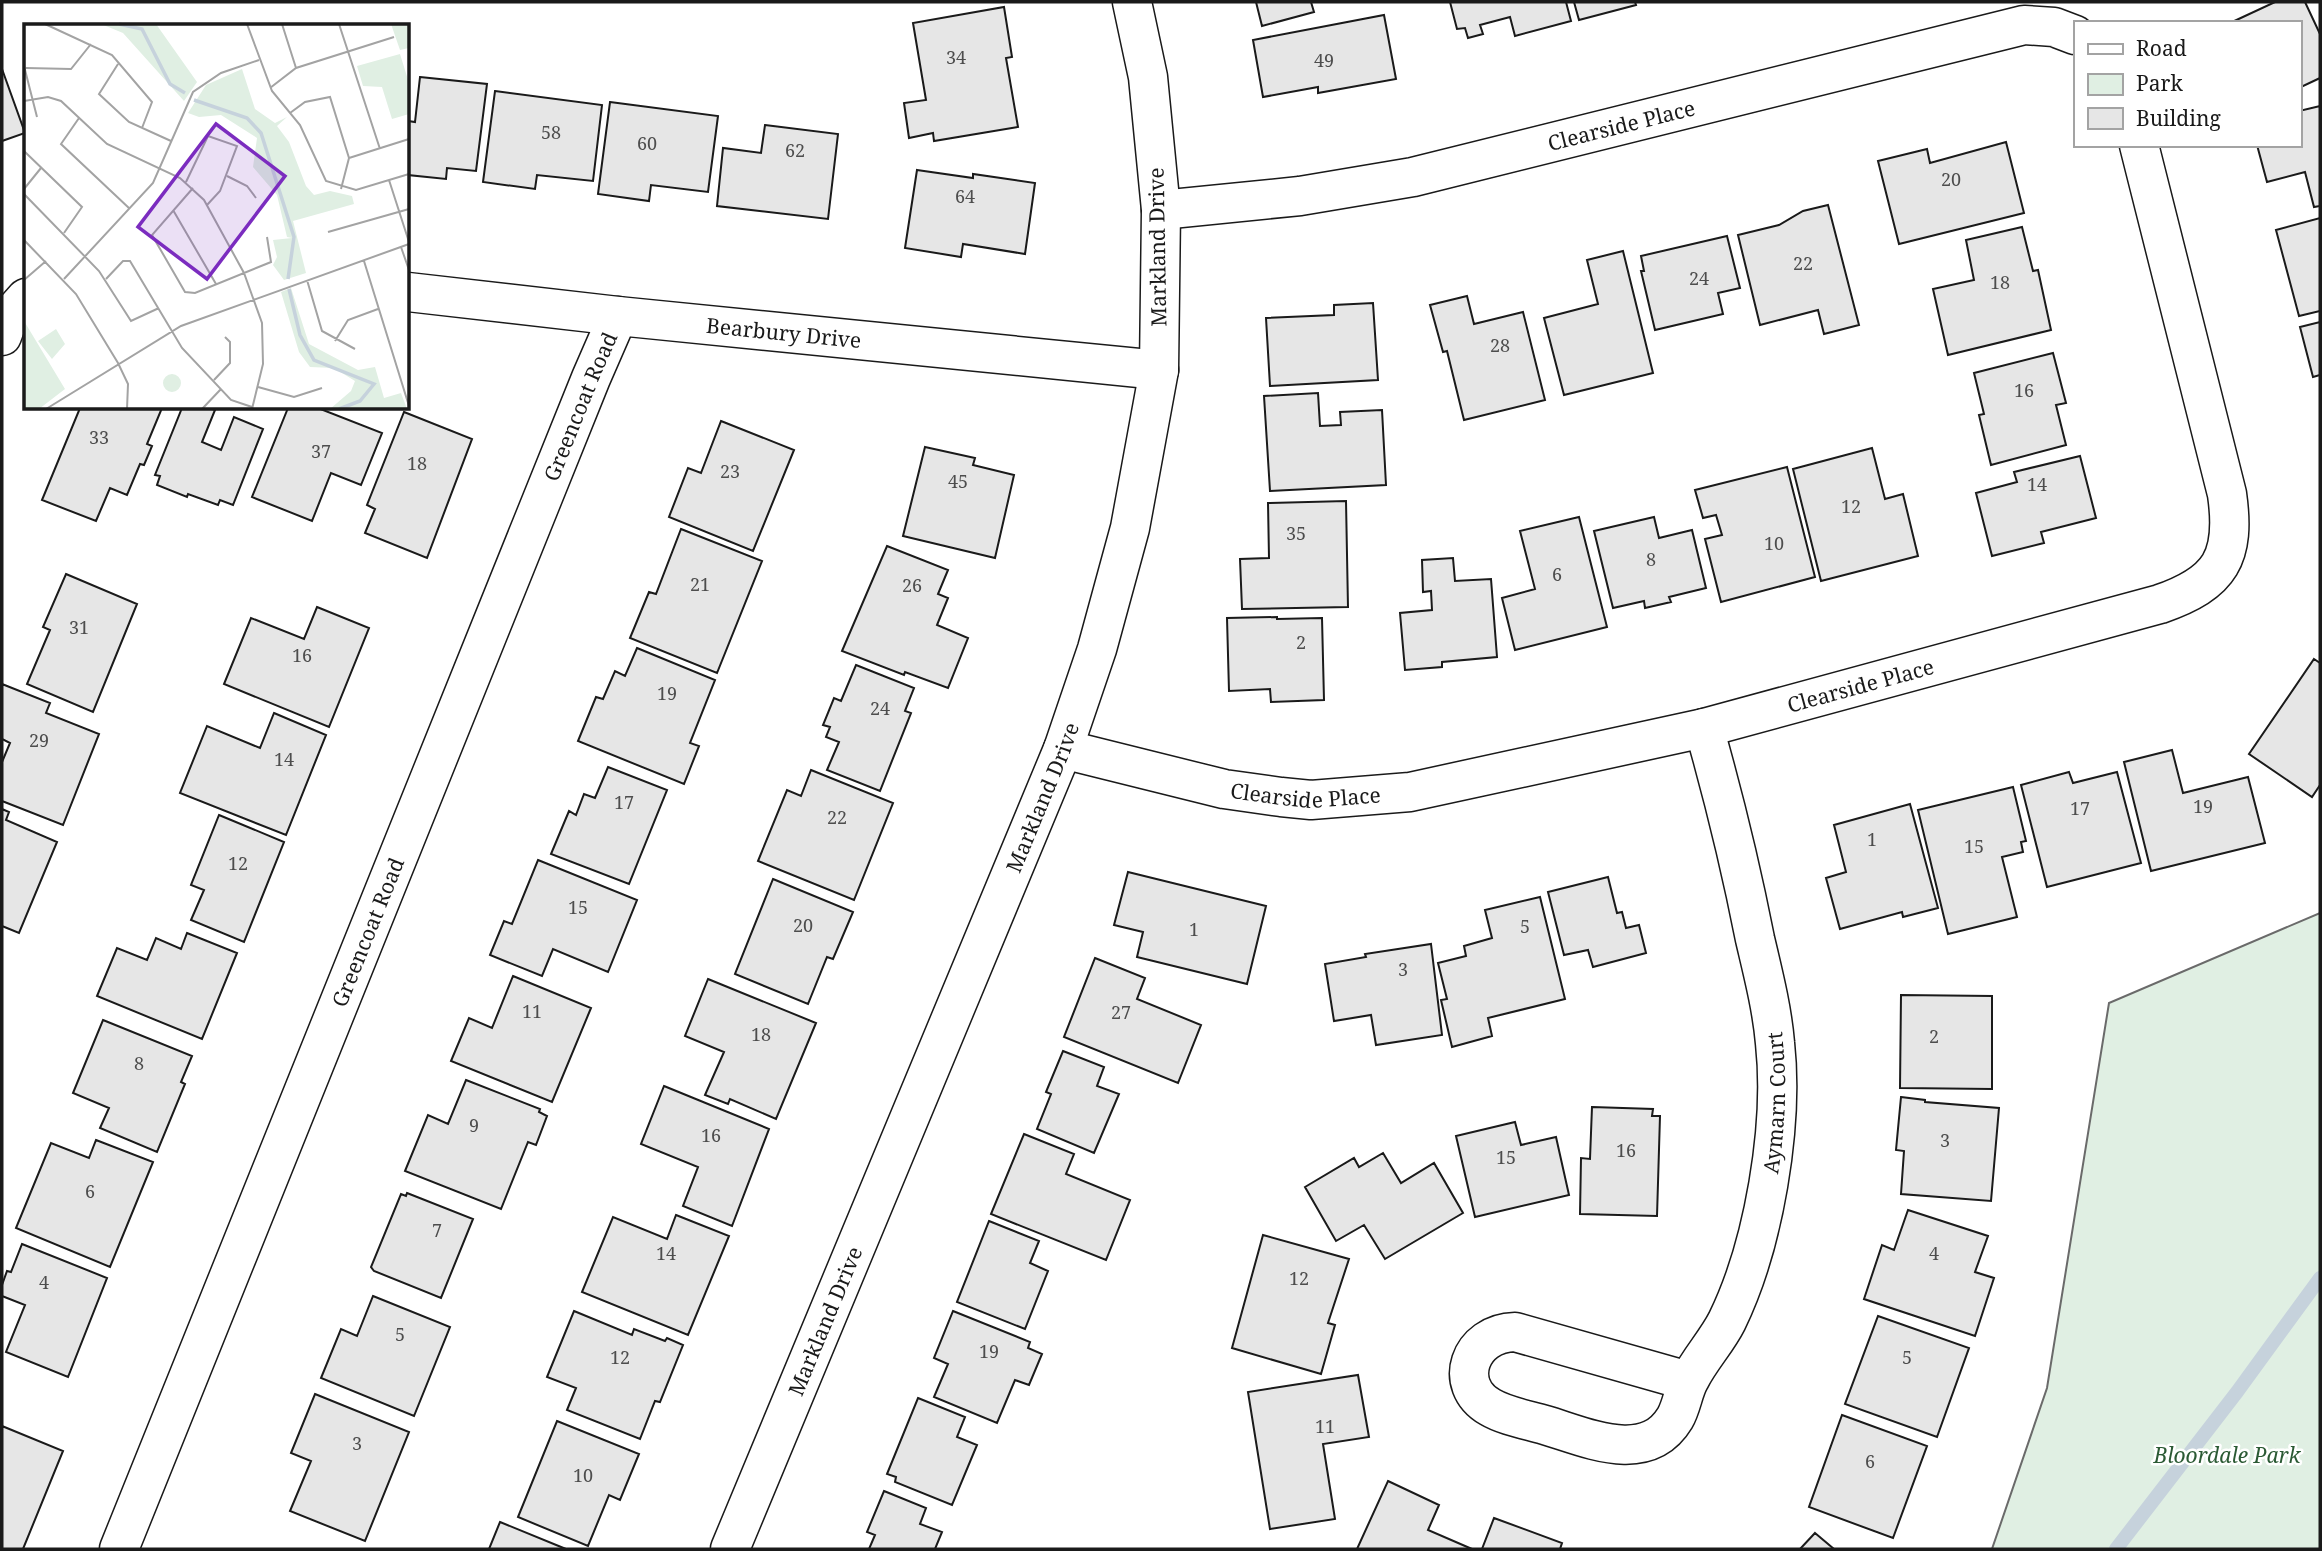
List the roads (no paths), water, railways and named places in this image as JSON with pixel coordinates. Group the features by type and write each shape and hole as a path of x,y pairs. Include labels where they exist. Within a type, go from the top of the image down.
{"street":[{"name":"Markland Drive","path":"730,1549 1063,749 1097,649 1130,528 1159,370 1161,210 1148,77 1132,2"},
{"name":"Clearside Place","path":"1161,210 1300,195 1413,177 1996,30 2039,25 2074,35"},
{"name":"Clearside Place","path":"1063,749 1224,789 1311,800 1410,792 1704,728 2160,604 2192,592 2212,575 2225,553 2231,525 2227,494 2140,147"},
{"name":"Bearbury Drive","path":"410,292 618,316 1159,370"},
{"path":"2,336 9,317 24,300"},
{"name":"Greencoat Road","path":"120,1549 618,316"},
{"name":"Aymarn Court","path":"1688,1381 1515,1332 1504,1332 1484,1340 1471,1359 1470,1370 1474,1391 1489,1407 1622,1446 1645,1443 1665,1431 1678,1412 1688,1381 1726,1321 1752,1251 1771,1165 1777,1110 1775,1042 1742,874 1704,728"}],"waterway":[{"path":"2116,1549 2237,1392 2320,1278"}],"park label":[{"name":"Bloordale Park","path":"2227,1455"}]}
